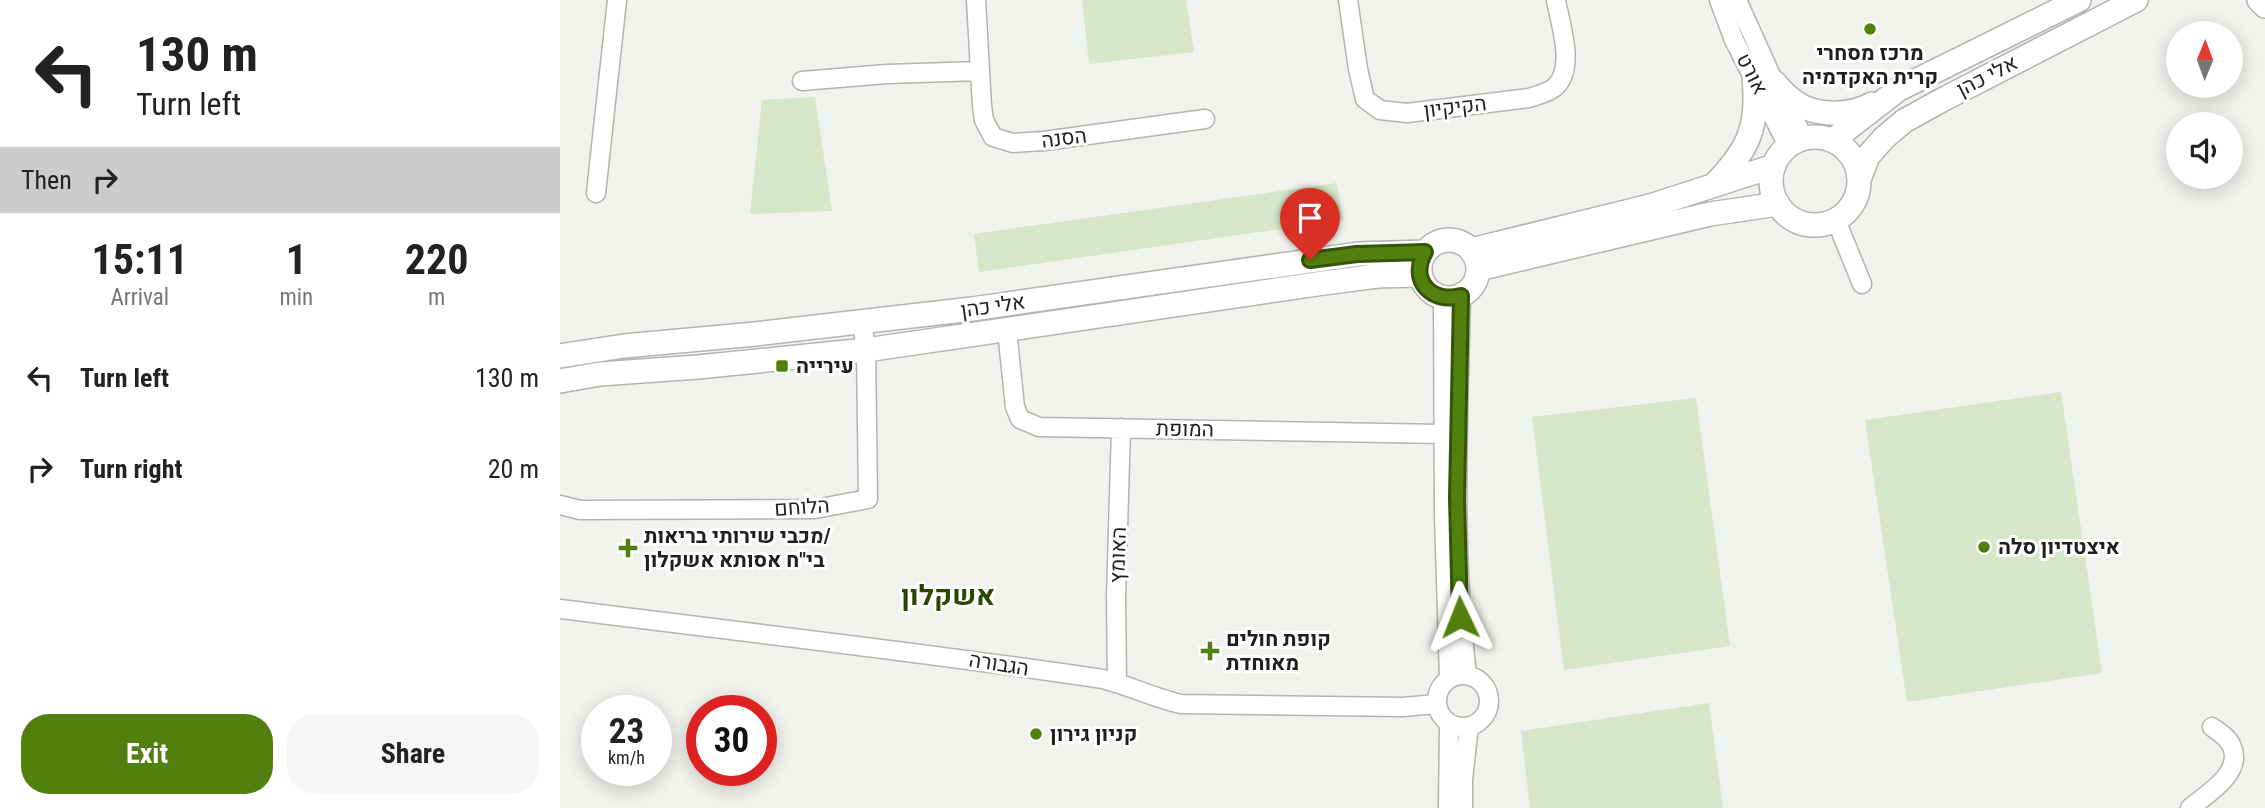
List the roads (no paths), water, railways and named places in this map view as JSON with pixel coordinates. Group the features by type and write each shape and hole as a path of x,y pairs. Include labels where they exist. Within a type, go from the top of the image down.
{"street":[{"path":"596,193 617,0"},
{"name":"הסנה","path":"976,0 984,120 993,137 1013,143 1205,118"},
{"name":"הקיקיון","path":"1348,0 1365,99 1380,110 1407,113 1529,98 1546,93 1557,85 1565,72 1565,52 1556,0"},
{"name":"אורט","path":"1719,0 1734,40 1764,80"},
{"name":"אורט","path":"1737,0 1764,80 1796,142"},
{"name":"אלי כהן","path":"1833,140 1899,89 2079,0"},
{"name":"אלי כהן","path":"1860,177 1868,156 1904,121 2136,0"},
{"path":"2259,0 2265,6"},
{"path":"802,81 887,74 980,71"},
{"path":"1712,187 1735,163 1747,144 1764,80 1796,103 1816,112 1860,110 1899,89"},
{"path":"1475,260 1774,166 1796,142 1824,138 1833,140 1852,156 1860,177 1859,190 1854,202 1836,220 1811,225 1786,214 1778,204 1771,179 1774,166"},
{"path":"1475,260 1710,214 1778,204"},
{"path":"1836,220 1861,284"},
{"path":"1448,240 1465,244 1475,260 1474,285 1452,297 1428,290 1420,275 1421,259 1425,252 1431,246 1448,240"},
{"name":"אלי כהן","path":"560,356 624,346 972,309 1357,254 1425,252"},
{"name":"אלי כהן","path":"560,381 600,374 866,350 1312,284 1377,276 1420,275"},
{"path":"1449,679 1443,434 1452,297"},
{"path":"1452,297 1460,617 1467,676"},
{"name":"הלוחם","path":"560,505 580,510 815,509 868,499 866,350 862,322"},
{"name":"המופת","path":"1007,330 1015,407 1020,419 1039,427 1443,434"},
{"name":"האומץ","path":"1117,682 1116,597 1121,428"},
{"name":"הגבורה","path":"560,609 934,654 1117,682 1155,698 1181,704 1403,707 1437,704"},
{"path":"1467,676 1481,682 1489,696 1489,704 1482,718 1469,726 1449,723 1439,712 1439,690 1449,679 1467,676"},
{"path":"1448,808 1449,723"},
{"path":"1463,808 1469,726"},
{"path":"2190,808 2231,770 2234,757 2232,747 2227,739 2212,727"}],"place":[{"name":"מרכז מסחרי קרית האקדמיה","path":"1870,29"},
{"name":"עירייה","path":"782,366"},
{"name":"איצטדיון סלה","path":"1984,547"},
{"name":"מכבי שירותי בריאות/ בי\"ח אסותא אשקלון","path":"628,548"},
{"name":"קופת חולים מאוחדת","path":"1210,651"},
{"name":"קניון גירון","path":"1036,734"}],"district":[{"name":"אשקלון","path":"948,595"}]}
